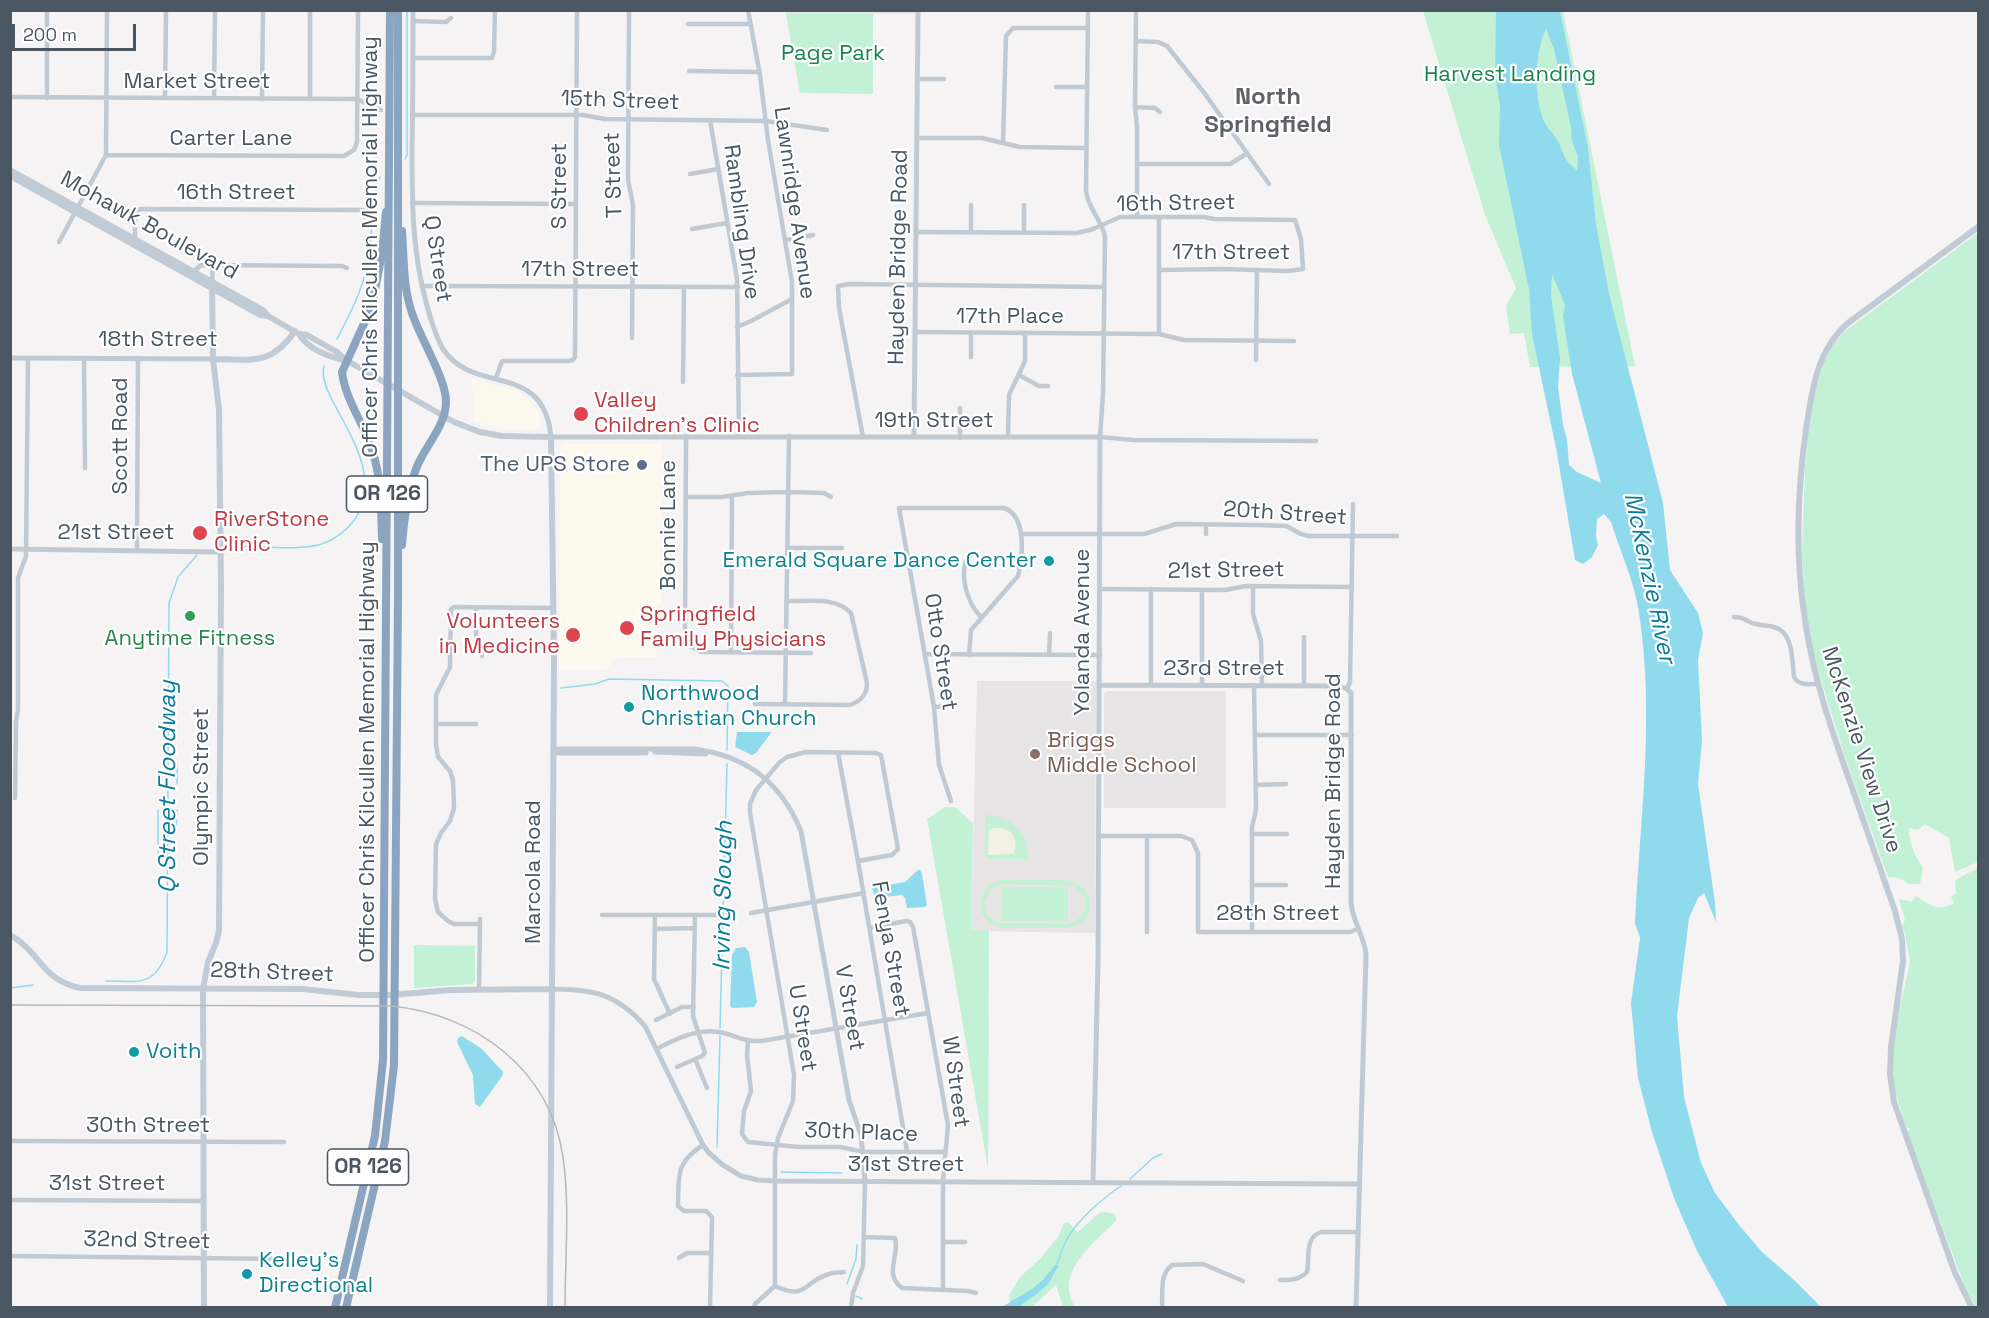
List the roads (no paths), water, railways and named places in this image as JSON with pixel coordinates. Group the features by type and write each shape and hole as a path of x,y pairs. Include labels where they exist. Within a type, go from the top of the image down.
{"highway":[{"name":"Officer Chris Kilcullen Memorial Highway","path":"335,1308 375,1136 380,1099 384,1024 390,10"},
{"name":"Officer Chris Kilcullen Memorial Highway","path":"346,1308 386,1142 391,1105 396,1025 398,10"},
{"path":"386,629 378,471 372,449 343,383 342,372 372,306 382,254 385,213 390,199"},
{"path":"398,205 402,216 404,270 411,312 446,394 444,415 417,466 410,487 404,522 398,597"}],"main road":[{"name":"Mohawk Boulevard","path":"10,170 260,315 268,316 297,333 304,342 333,358 346,360 444,415 473,429 493,435 551,437"},
{"name":"Mohawk Boulevard","path":"10,176 77,210"},
{"name":"McKenzie View Drive","path":"1972,1308 1955,1273 1894,1102 1890,1058 1903,961 1899,925 1827,717 1818,684 1804,620 1798,558 1798,530 1803,450 1811,399 1817,371 1832,339 1848,322 1978,227"},
{"name":"Mohawk Boulevard","path":"135,242 193,272 212,286"},
{"name":"Olympic Street","path":"204,1308 203,989 208,962 219,930 219,416 213,359 212,286"},
{"name":"18th Street","path":"213,359 258,359 272,356 297,333"},
{"name":"Marcola Road","path":"550,1308 554,608 551,437"},
{"name":"28th Street","path":"10,935 25,944 49,974 71,986 91,989 302,989 358,995 451,990 552,989"}],"street":[{"path":"47,10 47,98"},
{"path":"60,242 106,155 107,10"},
{"path":"165,98 166,10"},
{"path":"214,98 215,10"},
{"path":"262,99 263,10"},
{"path":"310,10 310,99"},
{"path":"357,99 358,10"},
{"name":"Q Street","path":"413,10 412,203 414,244 422,286 437,336 447,353 466,369 519,385 536,398 547,416 551,437"},
{"path":"413,58 492,58 495,10"},
{"name":"S Street","path":"496,378 502,362 573,360 575,357 577,10"},
{"name":"T Street","path":"628,10 628,180 633,205 632,338"},
{"name":"Lawnridge Avenue","path":"737,375 792,374 792,282 760,72 748,10"},
{"name":"Hayden Bridge Road","path":"914,437 918,10"},
{"name":"Yolanda Avenue","path":"1088,10 1087,201 1101,224 1105,237 1100,437 1099,836 1092,1182"},
{"path":"1136,10 1137,217"},
{"path":"413,21 446,22 451,18"},
{"path":"688,24 750,24"},
{"path":"1003,142 1006,36 1009,31 1013,28 1088,28"},
{"path":"1136,42 1158,42 1167,46 1269,184"},
{"path":"689,72 760,72"},
{"path":"918,78 944,79"},
{"path":"1056,87 1087,87"},
{"name":"Market Street","path":"10,97 357,99 381,110"},
{"name":"Carter Lane","path":"106,155 344,156 354,150 357,142 357,99"},
{"path":"1135,107 1155,108 1160,112"},
{"name":"15th Street","path":"412,115 576,115 628,120 766,121 826,130"},
{"name":"Rambling Drive","path":"710,120 738,287 739,436"},
{"path":"917,138 982,138 1020,147 1086,148"},
{"path":"1137,164 1230,164 1246,154"},
{"path":"690,174 718,169"},
{"path":"412,203 576,204"},
{"path":"971,205 971,231"},
{"path":"1024,205 1024,232"},
{"name":"16th Street","path":"135,242 135,213 140,210 363,210 365,217"},
{"name":"16th Street","path":"916,232 1077,232 1093,229 1120,217 1295,220 1301,239 1303,269"},
{"path":"1159,217 1159,334"},
{"path":"692,230 728,223"},
{"path":"786,240 813,235"},
{"path":"193,272 199,266 342,266 347,268"},
{"name":"Olympic Street","path":"212,286 213,266"},
{"name":"17th Street","path":"1159,270 1288,271 1303,269"},
{"path":"1256,360 1257,270"},
{"path":"863,437 839,308 838,286 849,284 1104,287"},
{"name":"17th Street","path":"422,286 738,287"},
{"path":"683,382 684,287"},
{"path":"737,327 792,299"},
{"name":"17th Place","path":"915,333 1159,334 1184,340 1294,341"},
{"path":"971,333 971,357"},
{"path":"1008,437 1009,395 1025,361 1025,334"},
{"name":"18th Street","path":"10,358 213,359"},
{"path":"15,798 18,578 25,562 26,549 28,358"},
{"path":"84,358 85,468"},
{"name":"Scott Road","path":"137,550 138,358"},
{"path":"1019,375 1040,386 1048,386"},
{"path":"960,408 960,438"},
{"name":"Bonnie Lane","path":"686,436 685,635 692,649 701,652 731,652"},
{"path":"785,704 789,436"},
{"name":"19th Street","path":"551,437 1100,437 1133,440 1316,441"},
{"path":"686,497 789,492 824,493 831,496"},
{"path":"732,496 731,652 811,653"},
{"name":"Hayden Bridge Road","path":"1353,504 1350,682 1347,689 1353,698 1351,903 1352,914 1365,944 1366,954 1356,1308"},
{"name":"Otto Street","path":"951,801 939,765 934,707 899,508 1004,508 1013,514 1021,534"},
{"name":"20th Street","path":"1021,534 1144,534 1176,524 1280,525 1309,536 1397,536"},
{"name":"20th Street","path":"1206,525 1206,534"},
{"path":"1257,525 1257,534"},
{"path":"969,655 971,630 1018,576 1021,534"},
{"path":"788,548 842,548"},
{"name":"21st Street","path":"10,549 220,552"},
{"path":"966,561 964,570 969,601 981,617"},
{"path":"1253,586 1253,614 1261,641 1262,685"},
{"name":"21st Street","path":"1100,589 1225,590 1253,586 1352,587"},
{"path":"1151,589 1151,685"},
{"path":"1202,590 1202,685"},
{"path":"755,704 850,705 863,698 867,688 851,613 845,607 831,602 786,602"},
{"path":"479,990 479,922 453,924 442,917 436,906 436,844 450,821 454,808 453,780 436,751 437,690 450,667 451,609 454,607 554,608"},
{"path":"476,607 476,634 482,656"},
{"path":"1734,617 1744,617 1754,624 1780,629 1786,635 1791,649 1796,681 1804,684 1818,684"},
{"path":"1049,655 1050,633"},
{"path":"1304,637 1304,685"},
{"path":"925,654 1100,655"},
{"name":"23rd Street","path":"1100,685 1304,685 1338,686 1347,689"},
{"path":"1252,931 1252,834 1256,810 1254,685"},
{"path":"934,707 951,706"},
{"path":"436,724 476,724"},
{"path":"1255,735 1352,735"},
{"name":"V Street","path":"553,751 694,749 736,760 765,778 787,801 801,831 849,1100 861,1135 864,1152 863,1266 853,1293 851,1308"},
{"name":"Fenya Street","path":"838,753 907,1151"},
{"path":"765,778 779,763 794,754 876,753 881,755 898,849 892,855 858,861"},
{"name":"U Street","path":"765,778 754,792 750,813 794,1076 794,1097 777,1146 774,1181 775,1286"},
{"path":"1256,785 1286,784"},
{"path":"1252,834 1287,834"},
{"path":"1099,836 1147,836 1147,932"},
{"name":"28th Street","path":"1147,836 1181,836 1192,840 1198,853 1198,932 1350,932 1358,929"},
{"path":"1252,885 1286,885"},
{"path":"750,913 864,893"},
{"path":"602,915 716,915"},
{"path":"655,915 654,979 670,1014"},
{"path":"677,1067 705,1053 693,1016 695,915"},
{"name":"W Street","path":"870,928 898,922 911,923 948,1125 942,1181 943,1290"},
{"path":"655,929 695,928"},
{"name":"31st Street","path":"552,989 588,990 616,1000 630,1010 645,1026 703,1144 718,1161 741,1176 774,1181 1359,1184"},
{"path":"656,1020 682,1007 694,1007"},
{"path":"656,1049 697,1032 719,1032 748,1042 928,1013"},
{"path":"748,1042 751,1091 744,1111 742,1134 748,1142 777,1146"},
{"path":"695,1059 707,1088"},
{"name":"30th Street","path":"10,1141 285,1142"},
{"path":"703,1144 688,1154 683,1163 679,1188 679,1209 706,1211 711,1214 710,1308"},
{"name":"30th Place","path":"777,1146 840,1148 864,1152 944,1152"},
{"name":"31st Street","path":"10,1200 204,1201"},
{"path":"1280,1280 1296,1279 1307,1272 1309,1244 1316,1234 1358,1232"},
{"path":"864,1237 896,1238 896,1257 891,1270 893,1278 900,1286 910,1289 976,1293"},
{"path":"943,1242 965,1242"},
{"path":"679,1258 687,1253 710,1253"},
{"name":"32nd Street","path":"10,1256 282,1258"},
{"path":"1162,1308 1163,1280 1165,1272 1172,1264 1203,1264 1243,1281"},
{"path":"754,1308 755,1304 775,1286 790,1291 802,1291 830,1273 844,1272"}],"water":[{"name":"McKenzie River","path":"1496,11 1560,11 1588,148 1596,224 1609,294 1663,503 1670,570 1698,613 1703,633 1698,660 1702,740 1698,784 1716,922 1704,893 1698,898 1689,918 1677,1016 1684,1097 1701,1163 1715,1193 1762,1252 1821,1307 1728,1307 1697,1251 1674,1198 1652,1132 1638,1078 1631,1003 1640,938 1635,923 1646,729 1644,652 1639,613 1631,579 1611,522 1604,514 1597,519 1598,545 1592,557 1583,564 1575,560 1557,453 1532,334 1529,289 1499,145 1500,106 1495,74","holes":["1546,29 1554,49 1572,141 1578,157 1577,170 1566,159 1556,138 1546,125 1539,104 1537,63","1552,274 1565,305 1563,316 1572,374 1601,483 1577,472 1569,465 1558,387 1560,358 1551,295"]},
{"path":"737,732 771,733 752,755 735,747"},
{"path":"918,870 922,874 927,905 925,907 907,908 902,895 875,898 872,888 905,882"},
{"path":"745,947 749,952 757,1002 754,1007 732,1008 730,1006 732,955 736,948"},
{"path":"462,1036 482,1049 503,1072 480,1107 475,1104 473,1075 457,1042"},
{"path":"1055,1265 1059,1265 1048,1284 1038,1293 1018,1307 1002,1307 1032,1289"}],"waterway":[{"name":"Q Street Floodway","path":"405,159 407,155 407,10"},
{"name":"Q Street Floodway","path":"337,339 364,277 369,256 373,206 380,177"},
{"name":"Q Street Floodway","path":"227,546 285,548 318,545 339,535 355,519 362,504 365,489 364,474 354,443 326,388 323,375 324,366"},
{"name":"Q Street Floodway","path":"106,981 144,980 156,972 167,952 169,603 178,577 197,555"},
{"path":"561,688 595,684 609,679 722,681 728,686 727,750"},
{"path":"177,764 177,784"},
{"name":"Irving Slough","path":"720,1028 727,764"},
{"path":"158,810 158,853"},
{"path":"176,828 177,810"},
{"name":"Q Street Floodway","path":"10,988 33,985"},
{"name":"Irving Slough","path":"717,1147 720,1036"},
{"path":"1130,1179 1153,1158 1162,1154"},
{"path":"781,1172 842,1173"},
{"path":"1057,1264 1070,1233 1098,1203 1121,1186"},
{"path":"847,1284 856,1259 857,1245"},
{"path":"856,1296 862,1299"}],"railway":[{"path":"10,1005 391,1006 422,1011 479,1034 504,1051 525,1073 542,1097 555,1126 565,1175 567,1232 565,1308"}],"place":[{"name":"Valley Children’s Clinic","path":"581,414"},
{"name":"The UPS Store","path":"642,465"},
{"name":"RiverStone Clinic","path":"200,533"},
{"name":"Emerald Square Dance Center","path":"1049,561"},
{"name":"Anytime Fitness","path":"190,616"},
{"name":"Springfield Family Physicians","path":"627,628"},
{"name":"Volunteers in Medicine","path":"573,635"},
{"name":"Northwood Christian Church","path":"629,707"},
{"name":"Briggs Middle School","path":"1035,754"},
{"name":"Voith","path":"134,1052"},
{"name":"Kelley's Directional","path":"247,1274"}],"district":[{"name":"North Springfield","path":"1268,111"}],"park label":[{"name":"Page Park","path":"833,54"},
{"name":"Harvest Landing","path":"1510,75"}]}
